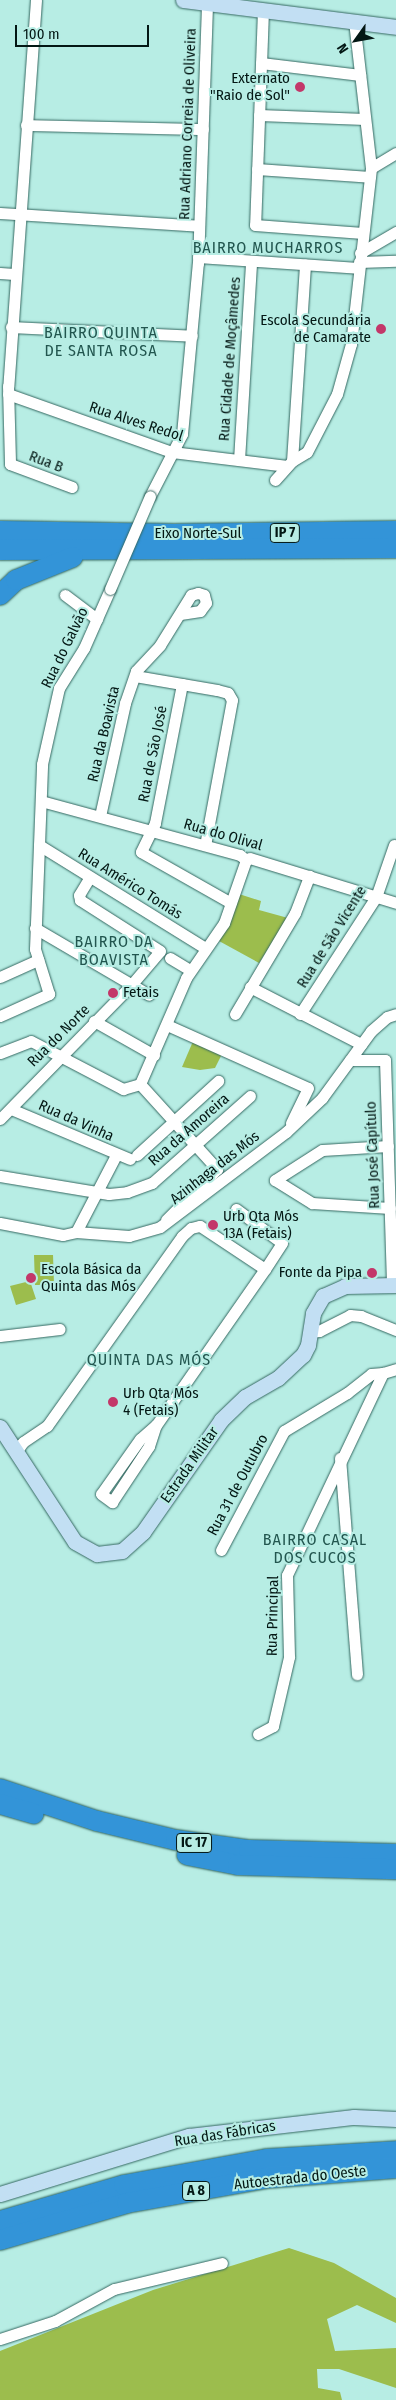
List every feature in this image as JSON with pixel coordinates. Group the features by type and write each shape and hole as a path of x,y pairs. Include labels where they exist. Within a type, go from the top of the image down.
{"highway":[{"path":"0,522 44,532"},
{"name":"Eixo Norte-Sul","path":"0,531 174,534 396,531"},
{"name":"Eixo Norte-Sul","path":"0,550 87,552 396,548"},
{"path":"0,595 16,580 87,552"},
{"name":"IC 17","path":"0,1788 97,1821 176,1840 249,1850 396,1854"},
{"name":"IC 17","path":"0,1804 124,1843 238,1865 396,1868"},
{"name":"Autoestrada do Oeste","path":"0,2221 124,2185 267,2159 396,2151"},
{"name":"Autoestrada do Oeste","path":"0,2240 127,2203 268,2178 396,2168"}],"street":[{"path":"8,394 14,274 36,0"},
{"path":"183,0 396,27"},
{"name":"Rua Adriano Correia de Oliveira","path":"172,452 182,434 192,336 198,257 207,2"},
{"path":"263,10 255,225 363,233"},
{"path":"275,480 289,464 307,452 337,394 352,344 359,261 370,173 354,22"},
{"path":"261,63 360,75"},
{"path":"259,115 365,119"},
{"path":"26,125 203,128"},
{"path":"257,169 370,173 396,154"},
{"path":"0,213 199,226"},
{"path":"359,261 396,232"},
{"path":"198,257 305,264 396,261"},
{"name":"Rua Cidade de Moçâmedes","path":"238,460 251,260"},
{"path":"289,464 305,264"},
{"path":"0,273 14,274"},
{"path":"11,327 192,336"},
{"name":"Rua Alves Redol","path":"8,394 172,452 289,464"},
{"name":"Rua B","path":"8,394 10,464 72,487"},
{"name":"Rua do Galvão","path":"0,1016 48,994 38,960 35,928 42,764 59,688 84,648 150,496 172,452"},
{"path":"65,596 97,619"},
{"name":"Rua da Boavista","path":"100,816 135,676 180,614"},
{"path":"135,676 228,693 232,700 205,845"},
{"name":"Rua de São José","path":"182,684 152,830 141,852 148,858 231,903"},
{"name":"Rua do Olival","path":"41,801 240,855 246,860 250,858 396,903"},
{"name":"Rua Américo Tomás","path":"39,845 205,948"},
{"name":"Rua de São Vicente","path":"300,1014 376,897 394,845"},
{"path":"0,1053 31,1042 123,1089 140,1084 190,970 224,923 246,860"},
{"path":"235,1014 295,913 309,876"},
{"name":"Rua do Norte","path":"0,1119 58,1057 132,984 160,951 80,900 79,895 90,877"},
{"path":"35,928 149,995"},
{"path":"170,958 190,970"},
{"path":"0,977 38,960"},
{"path":"250,987 361,1044"},
{"name":"Azinhaga das Mós","path":"0,1223 63,1235 76,1232 130,1236 160,1227 286,1132 322,1098 361,1044 387,1017 396,1014"},
{"path":"94,1021 154,1055"},
{"path":"167,1025 308,1088 286,1132"},
{"name":"Rua José Capítulo","path":"350,1060 385,1060 394,1285"},
{"name":"Rua da Vinha","path":"11,1109 116,1155 133,1157 218,1081"},
{"path":"140,1084 217,1169 160,1227"},
{"name":"Rua da Amoreira","path":"0,1176 94,1192 127,1192 152,1183 250,1096"},
{"path":"388,1146 322,1150 275,1180 312,1203 390,1208"},
{"path":"76,1232 94,1192 116,1155"},
{"path":"156,1425 149,1446 112,1502 101,1494 140,1439 156,1425 282,1243 236,1209"},
{"path":"16,1452 27,1450 52,1430 82,1387 85,1375 191,1228 208,1229 265,1269"},
{"name":"Estrada Militar","path":"0,1427 75,1542 97,1554 122,1551 143,1532 221,1420 245,1397 278,1378 301,1358 308,1348 309,1332 316,1306 328,1292 355,1285 394,1285"},
{"path":"309,1332 319,1331 350,1315 361,1316 396,1330"},
{"path":"0,1336 60,1330"},
{"path":"383,1373 396,1369"},
{"name":"Rua Principal","path":"258,1734 273,1726 289,1657 287,1575 340,1458 383,1373"},
{"name":"Rua 31 de Outubro","path":"221,1550 284,1431 347,1393 370,1374 383,1373"},
{"path":"340,1458 357,1674"},
{"name":"Rua das Fábricas","path":"0,2194 189,2136 354,2117 396,2119"},
{"path":"0,2339 55,2321 114,2289 222,2263"}],"green space":[{"path":"239,894 261,901 259,910 288,918 259,963 219,941"},
{"path":"194,1039 223,1052 215,1068 200,1070 182,1067"},
{"path":"34,1255 53,1255 54,1285 35,1285"},
{"path":"30,1281 36,1299 16,1305 10,1286"},
{"path":"289,2248 334,2263 396,2298 396,2323 357,2305 327,2319 335,2351 396,2348 396,2388 339,2369 317,2369 318,2388 340,2392 342,2400 0,2400 0,2351 153,2290"}],"place":[{"name":"Externato \"Raio de Sol\"","path":"300,87"},
{"name":"Escola Secundária de Camarate","path":"381,329"},
{"name":"Fetais","path":"113,993"},
{"name":"Urb Qta Mós 13A (Fetais)","path":"213,1225"},
{"name":"Fonte da Pipa","path":"372,1273"},
{"name":"Escola Básica da Quinta das Mós","path":"31,1278"},
{"name":"Urb Qta Mós 4 (Fetais)","path":"113,1402"}],"district":[{"name":"BAIRRO MUCHARROS","path":"268,248"},
{"name":"BAIRRO QUINTA DE SANTA ROSA","path":"101,342"},
{"name":"BAIRRO DA BOAVISTA","path":"114,951"},
{"name":"QUINTA DAS MÓS","path":"149,1360"},
{"name":"BAIRRO CASAL DOS CUCOS","path":"315,1549"}]}
